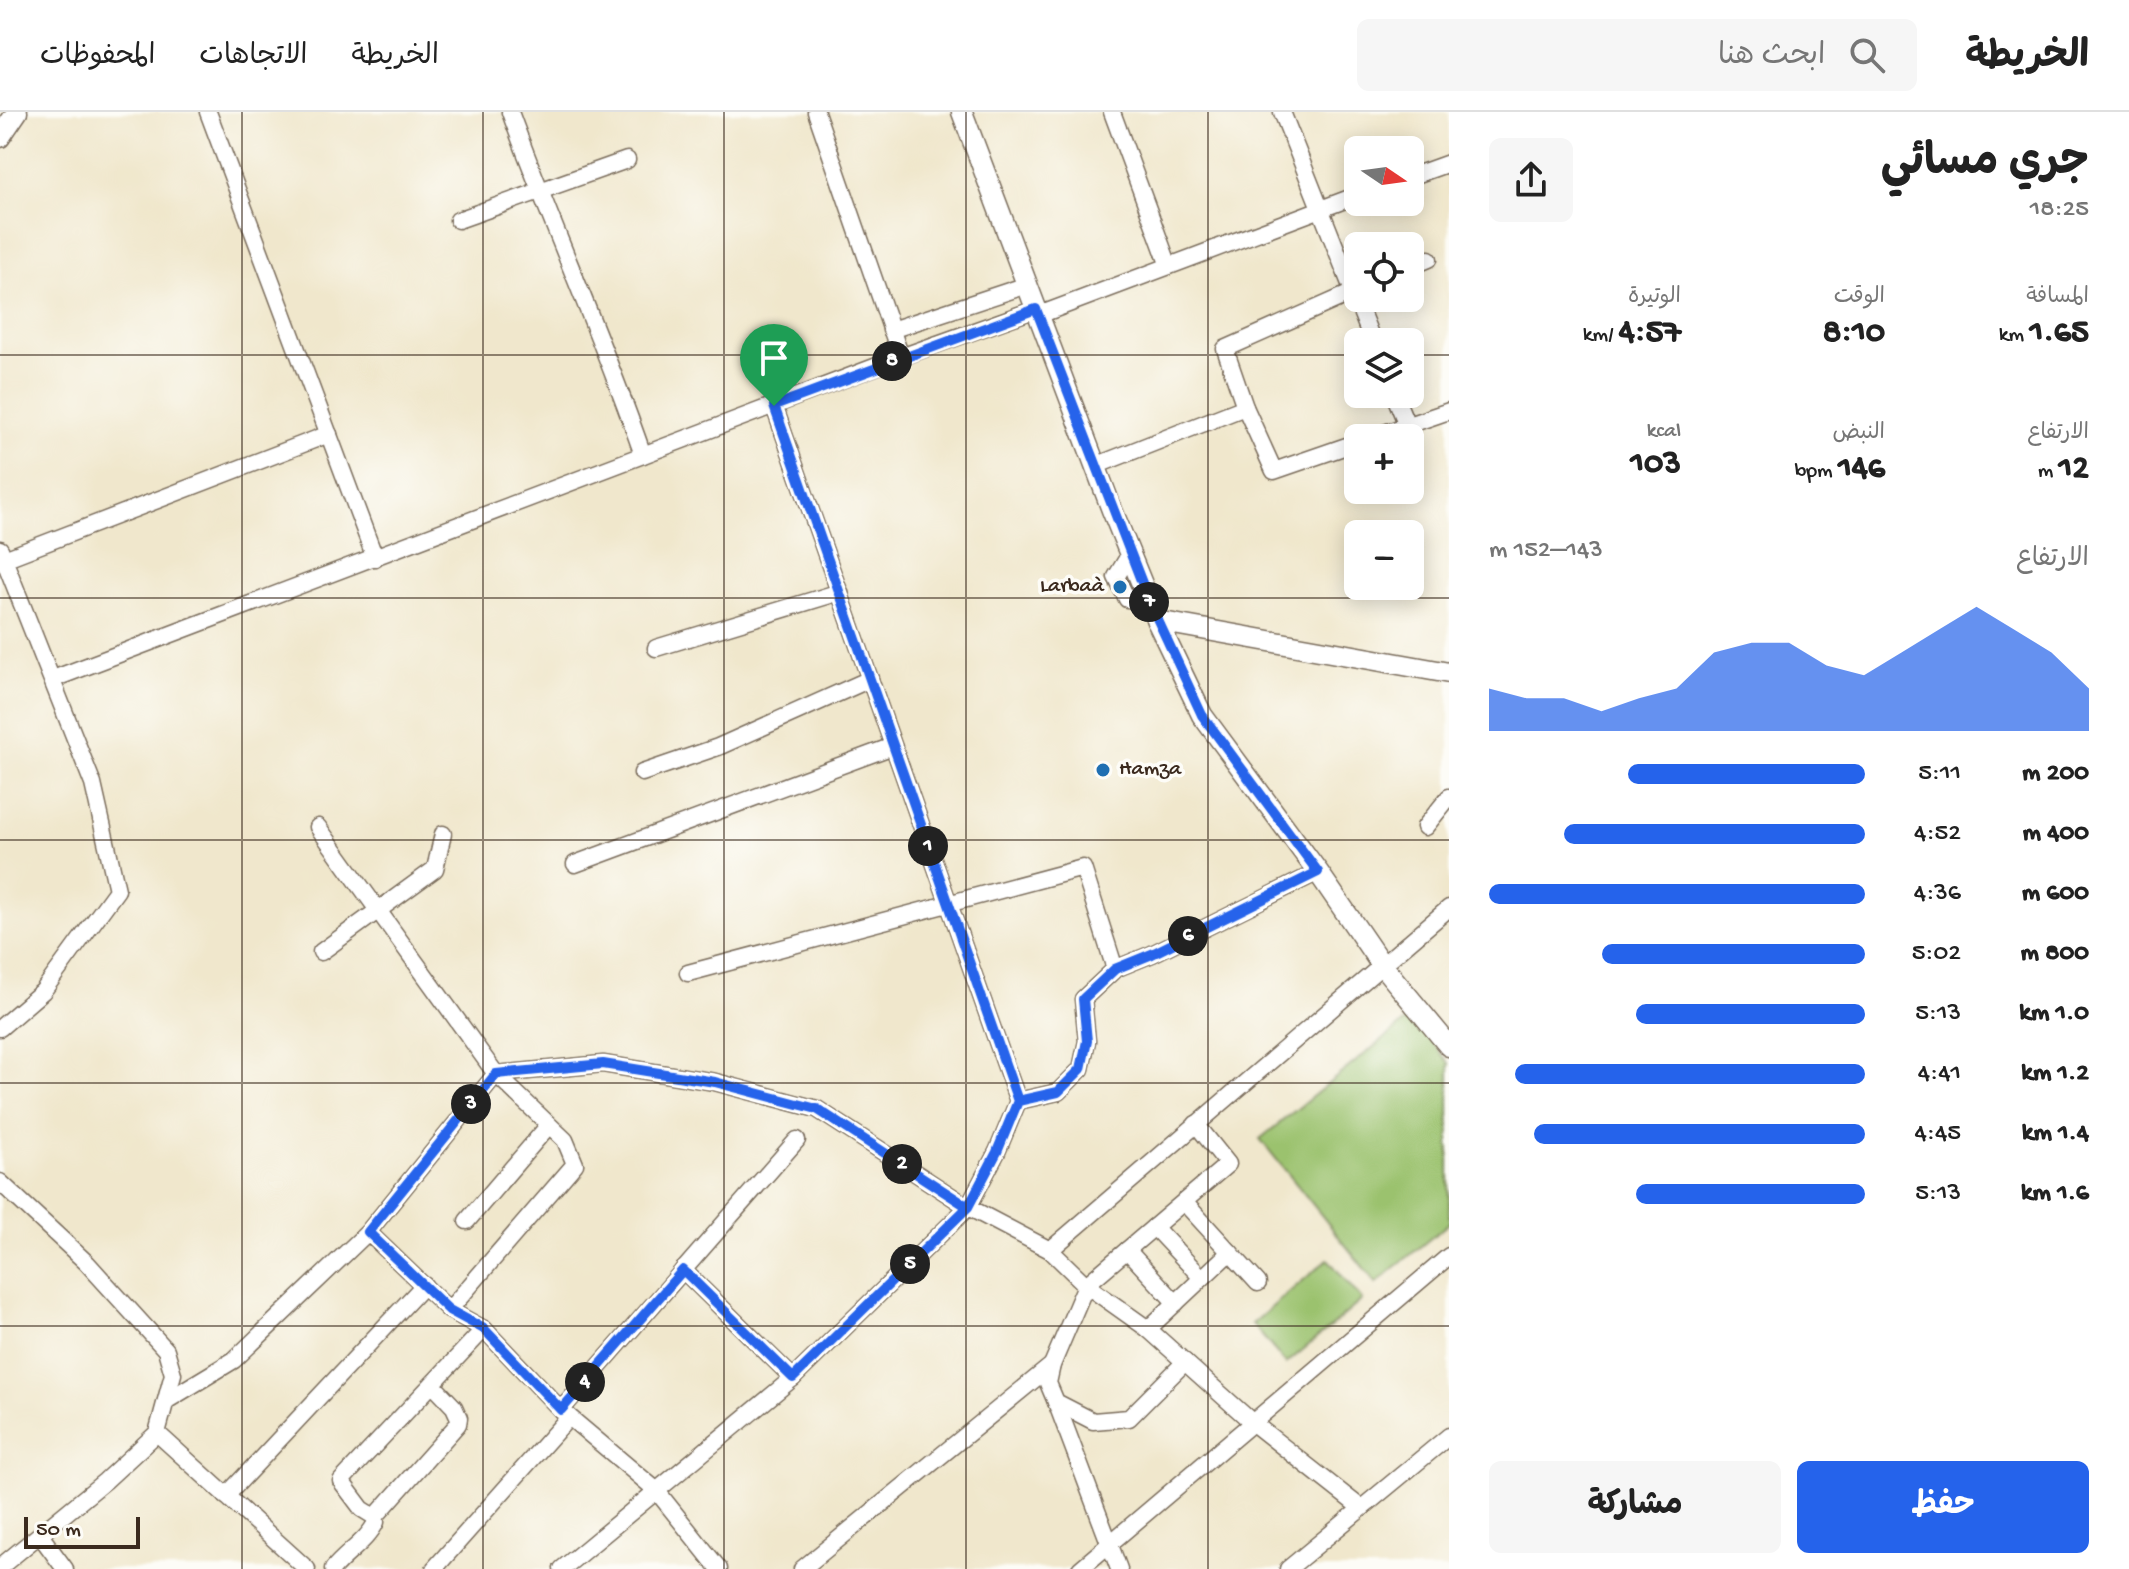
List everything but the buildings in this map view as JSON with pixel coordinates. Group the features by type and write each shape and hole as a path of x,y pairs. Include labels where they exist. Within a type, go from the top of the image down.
{"main road":[{"path":"0,137 17,112"},
{"path":"962,112 1130,554 1202,715 1318,872 1381,964 1449,1046"},
{"path":"1153,611 1449,673"}],"street":[{"path":"208,112 375,558"},
{"path":"510,112 539,191 614,371 643,455"},
{"path":"816,112 901,357"},
{"path":"1112,112 1169,266"},
{"path":"1282,112 1319,210 1344,265"},
{"path":"458,220 627,160"},
{"path":"1424,172 1449,163"},
{"path":"53,679 901,357 1169,266 1344,200"},
{"path":"1424,261 1429,259"},
{"path":"891,330 1027,285"},
{"path":"1344,297 1225,349 1245,407 1274,471 1344,447"},
{"path":"562,1569 793,1378 968,1207 997,1152 1018,1101 774,406"},
{"path":"1095,466 1245,407"},
{"path":"1410,424 1449,411"},
{"path":"0,1028 43,991 117,890 93,784 2,554 329,434"},
{"path":"656,648 840,592"},
{"path":"642,773 718,747 870,679"},
{"path":"575,864 893,746"},
{"path":"1425,827 1449,797"},
{"path":"318,827 496,1074 565,1140 575,1164 449,1310"},
{"path":"321,952 435,869 443,834"},
{"path":"688,973 1083,868 1115,969"},
{"path":"1018,1101 1058,1092 1081,1069 1087,1041 1083,999 1115,969 1152,954 1318,872"},
{"path":"1050,1250 1449,908"},
{"path":"166,1401 234,1360 368,1232 496,1074 603,1064 715,1082 817,1109 968,1207 1050,1250 1086,1285 1148,1329 1253,1423 1361,1508"},
{"path":"1119,1569 1048,1383 1052,1365 1086,1285 1228,1164 1196,1124"},
{"path":"467,1221 549,1125"},
{"path":"434,1569 683,1270 797,1140"},
{"path":"0,1182 87,1263 166,1350 173,1374 157,1433 105,1481 0,1567"},
{"path":"1184,1202 1258,1283"},
{"path":"1154,1227 1202,1278"},
{"path":"368,1232 449,1310 484,1329 565,1414 656,1490 719,1569"},
{"path":"1127,1250 1176,1303"},
{"path":"1148,1329 1230,1252"},
{"path":"1080,1569 1449,1256"},
{"path":"683,1270 793,1378"},
{"path":"226,1496 424,1285"},
{"path":"375,1517 362,1509 341,1481 484,1329"},
{"path":"1056,1402 1093,1421 1129,1418 1185,1362"},
{"path":"802,1569 1052,1365"},
{"path":"333,1569 372,1530 375,1517 458,1424 454,1407 432,1384"},
{"path":"157,1433 307,1569"},
{"path":"1288,1569 1449,1436"},
{"path":"40,1535 65,1569"}],"green space":[{"path":"1412,1016 1449,1063 1449,1223 1376,1283 1260,1139"},
{"path":"1328,1259 1362,1300 1286,1364 1252,1324"}],"place":[{"name":"Larbaà","path":"1120,587"},
{"name":"Hamza","path":"1103,770"}],"route":[{"path":"774,406 1018,1101 997,1152 968,1207 817,1109 715,1082 603,1064 496,1074 368,1232 449,1310 484,1329 561,1410 683,1270 793,1378 968,1207 997,1152 1018,1101 1058,1092 1081,1069 1087,1041 1083,999 1115,969 1152,954 1318,872 1202,715 1157,621 1036,309 774,406"}]}
